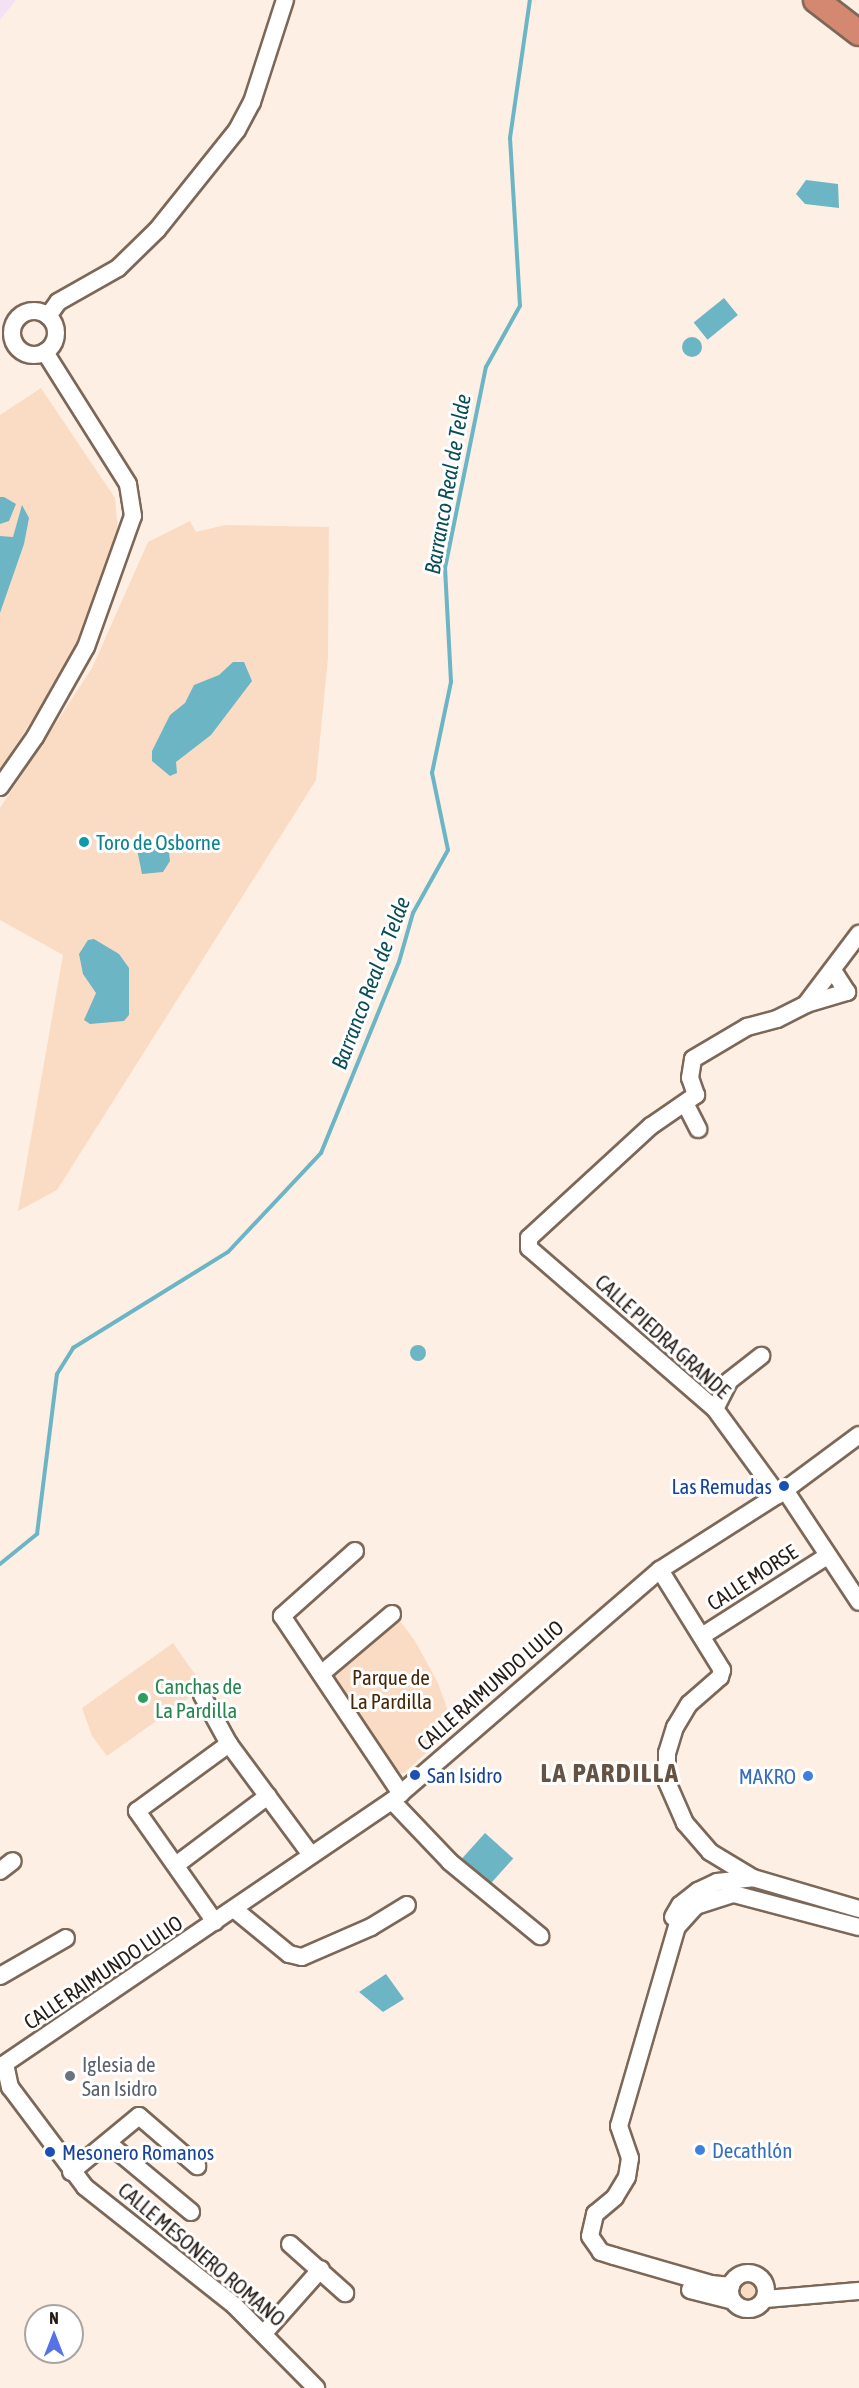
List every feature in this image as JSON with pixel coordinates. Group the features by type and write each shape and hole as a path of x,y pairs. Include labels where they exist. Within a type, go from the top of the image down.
{"highway":[{"path":"817,2 859,33"}],"street":[{"path":"48,316 58,302 118,268 157,230 237,130 252,102 285,0"},
{"path":"34,311 48,316 53,323 55,339 45,352 36,355 19,351 6,335 20,316 34,311"},
{"path":"0,788 35,737 86,647 133,516 128,484 45,352"},
{"path":"806,1004 834,972 859,934"},
{"path":"698,1129 686,1105 696,1095 690,1078 693,1059 747,1027 777,1018 806,1004 847,992 834,972"},
{"name":"CALLE PIEDRA GRANDE","path":"686,1105 651,1126 529,1238 529,1248 715,1409 781,1493 859,1602"},
{"path":"715,1409 729,1381 761,1356"},
{"name":"CALLE RAIMUNDO LULIO","path":"3,2065 397,1797 660,1570 781,1493 859,1435"},
{"path":"355,1551 282,1616 321,1674 397,1797 450,1862 540,1936"},
{"name":"CALLE MORSE","path":"702,1636 827,1556"},
{"path":"660,1570 722,1670 720,1677 689,1704 675,1727 667,1753 667,1782 674,1804 700,1843 723,1862 753,1878 859,1909"},
{"path":"321,1674 392,1614"},
{"path":"202,1695 229,1744 311,1855"},
{"path":"215,1922 137,1811 229,1744"},
{"path":"176,1865 268,1796"},
{"path":"732,2293 604,2264 584,2245 580,2231 584,2216 612,2194 623,2176 625,2157 609,2120 669,1924 680,1905 698,1891 723,1880 753,1878"},
{"path":"859,1927 734,1894 704,1901 688,1912 678,1927 619,2126 630,2158 627,2177 615,2197 595,2214 590,2236 601,2252 711,2284 732,2293 749,2309 765,2299 859,2291"},
{"path":"234,1909 289,1954 302,1957 371,1927 407,1905"},
{"path":"0,1976 66,1938"},
{"name":"CALLE MESONERO ROMANO","path":"3,2065 10,2087 70,2172 265,2332 316,2388"},
{"path":"70,2172 139,2116 197,2166"},
{"path":"108,2143 191,2212"},
{"path":"290,2244 321,2269 345,2293"},
{"path":"265,2332 321,2269"},
{"path":"732,2293 740,2275 757,2275 766,2288 765,2299"}],"shaded area":[{"path":"0,0 16,0 0,20"}],"green space":[{"path":"41,388 115,498 118,534 70,663 0,769 0,415"},
{"path":"190,521 196,532 225,525 329,527 328,658 316,780 57,1190 18,1211 63,955 0,920 0,808 92,668 148,542"},
{"name":"Parque de La Pardilla","path":"397,1617 415,1641 438,1683 454,1728 404,1773 394,1772 335,1684 335,1672"},
{"name":"Canchas de La Pardilla","path":"173,1643 204,1687 107,1756 92,1736 82,1708"},
{"path":"748,2280 755,2283 758,2290 755,2297 748,2300 741,2297 738,2290 741,2283"}],"water":[{"path":"806,180 838,184 839,208 805,204 796,194"},
{"path":"724,298 738,315 708,340 694,323"},
{"path":"692,337 699,340 702,347 699,354 692,357 685,354 682,347 685,340"},
{"path":"0,497 16,504 9,521 0,524"},
{"path":"22,505 29,518 24,544 0,613 0,536 13,537"},
{"path":"233,662 244,662 252,681 211,735 176,762 177,773 170,776 152,761 152,751 170,715 185,703 194,685 219,675"},
{"path":"141,847 169,852 170,861 163,872 142,874 137,849"},
{"path":"94,939 119,954 129,968 129,1015 124,1021 90,1024 84,1020 96,993 83,974 79,954 88,940"},
{"path":"415,1345 421,1345 426,1353 424,1359 415,1361 410,1356 410,1350"},
{"path":"485,1833 513,1858 490,1884 462,1858"},
{"path":"386,1974 404,1999 383,2012 359,1992"}],"waterway":[{"name":"Barranco Real de Telde","path":"0,1564 37,1534 57,1374 73,1348 228,1252 321,1153 399,962 413,913 448,850 432,773 451,682 445,568 486,367 520,306 510,138 530,0"}],"place":[{"name":"Toro de Osborne","path":"84,842"},
{"name":"Las Remudas","path":"784,1486"},
{"name":"Canchas de La Pardilla","path":"143,1698"},
{"name":"San Isidro","path":"415,1775"},
{"name":"MAKRO","path":"808,1776"},
{"name":"Iglesia de San Isidro","path":"70,2076"},
{"name":"Decathlón","path":"700,2150"},
{"name":"Mesonero Romanos","path":"50,2152"}],"district":[{"name":"LA PARDILLA","path":"610,1773"}]}
